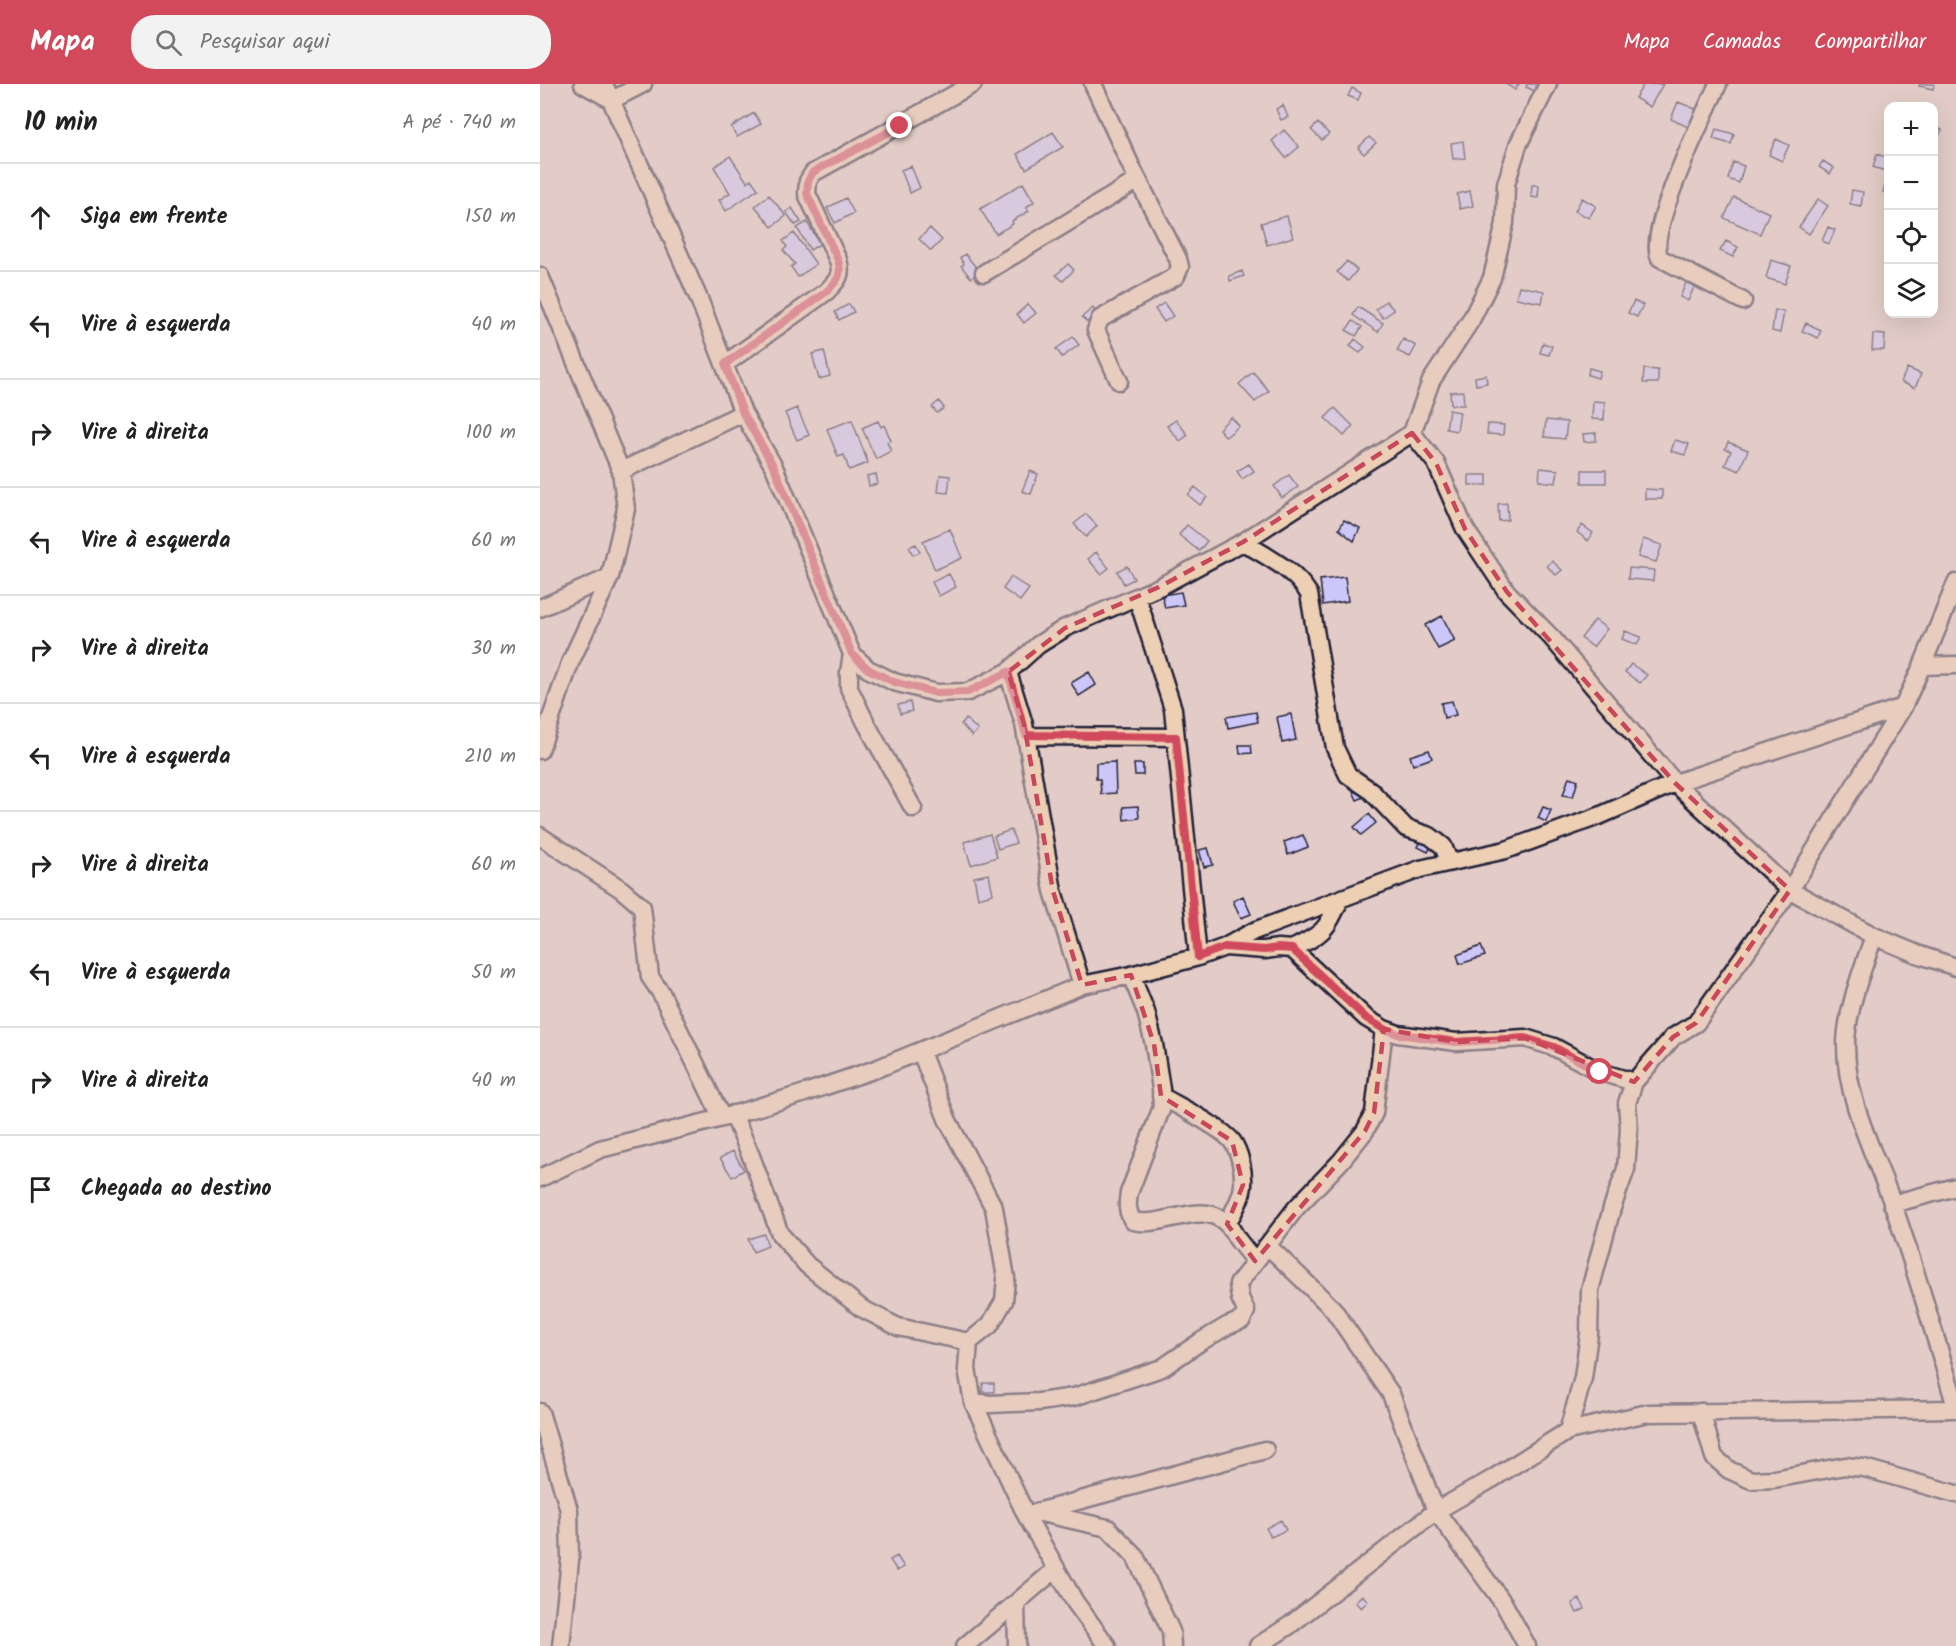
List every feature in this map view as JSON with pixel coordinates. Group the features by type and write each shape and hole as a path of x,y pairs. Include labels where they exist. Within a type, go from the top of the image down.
{"street":[{"path":"582,84 612,100"},
{"path":"604,84 699,299 743,413 774,467 852,654 868,669 894,682 936,693 968,692 1008,672 1038,645 1065,628 1137,597 1244,542 1412,433 1431,381 1471,320 1492,279 1504,223 1506,184 1518,145 1548,84"},
{"path":"612,100 643,84"},
{"path":"725,364 826,292 837,281 841,270 838,260 807,194 808,181 813,172 972,84"},
{"path":"1093,84 1180,267 1176,276 1100,319 1097,324 1096,330 1119,381"},
{"path":"1718,84 1667,201 1656,248 1660,258 1743,301"},
{"path":"984,273 1138,180"},
{"path":"540,276 621,471 626,509 610,577 570,663 540,750"},
{"path":"621,471 743,413"},
{"path":"1412,433 1436,463 1465,529 1508,592 1552,638 1675,783 1790,890 1874,936 1956,967"},
{"path":"1244,542 1290,571 1302,582 1309,594 1335,748 1348,775 1370,790 1406,828 1430,836 1443,846 1449,861"},
{"path":"540,608 610,577"},
{"path":"1568,1431 1583,1378 1589,1334 1590,1290 1612,1208 1626,1169 1629,1130 1627,1103 1634,1082 1672,1037 1696,1023 1790,890 1903,707 1956,583"},
{"path":"1137,597 1173,709 1198,957"},
{"path":"852,654 849,688 913,808"},
{"path":"1922,666 1956,665"},
{"path":"1008,672 1026,735 1053,891 1082,985"},
{"path":"540,1178 600,1149 727,1116 876,1070 1082,985 1198,957 1225,947 1254,931 1420,869 1506,850 1599,816 1675,783 1903,707"},
{"path":"1026,735 1176,737"},
{"path":"540,836 621,889 642,907 650,977 662,993 727,1116 751,1156 780,1234 807,1265 861,1308 898,1327 969,1342"},
{"path":"1225,947 1264,950 1292,949 1319,936 1332,921 1340,899"},
{"path":"1258,1646 1290,1625 1436,1511 1568,1431 1648,1413 1956,1408 1928,1310 1856,1105 1849,1076 1846,1045 1852,1007 1874,936"},
{"path":"1292,949 1366,1018 1384,1029 1398,1034 1456,1042 1525,1038 1554,1047 1600,1072 1634,1082"},
{"path":"1131,975 1146,1012 1154,1044 1162,1107 1129,1193 1127,1205 1129,1215 1133,1221 1141,1224 1190,1215 1206,1214 1220,1218 1255,1261"},
{"path":"973,1402 990,1404 1039,1402 1074,1397 1162,1368 1218,1331 1242,1320 1246,1311 1240,1298 1238,1284 1296,1208 1341,1161 1365,1131 1374,1113 1384,1029"},
{"path":"921,1052 946,1119 994,1208 1006,1278 1004,1301 990,1325 969,1342 967,1369 973,1402 1032,1514 1056,1569 1075,1602 1107,1646"},
{"path":"1161,1096 1207,1122 1232,1141 1241,1162 1243,1185 1240,1198 1227,1224"},
{"path":"1892,1204 1956,1188"},
{"path":"1268,1246 1334,1309 1391,1394 1436,1511 1503,1604 1527,1646"},
{"path":"540,1412 569,1510 570,1560 561,1646"},
{"path":"1701,1412 1714,1457 1729,1470 1751,1480 1774,1479 1845,1466 1864,1468 1956,1494"},
{"path":"1032,1514 1265,1450"},
{"path":"1032,1514 1108,1528 1135,1556 1171,1631 1172,1646"},
{"path":"965,1646 1056,1569"},
{"path":"1016,1603 1017,1646"}],"highlighted area":[{"path":"1412,433 1436,463 1465,529 1507,592 1675,783 1790,890 1696,1023 1673,1037 1634,1082 1525,1038 1456,1042 1384,1029 1374,1113 1365,1131 1255,1261 1227,1224 1243,1185 1232,1141 1161,1096 1154,1044 1131,975 1082,985 1053,891 1024,724 1008,672 1065,628 1159,587 1243,542"}],"building":[{"path":"1506,84 1519,84 1515,90"},
{"path":"1527,84 1543,84 1539,93 1526,87"},
{"path":"1644,84 1663,84 1650,107 1635,98"},
{"path":"1920,84 1934,84 1933,89 1919,86"},
{"path":"1352,88 1361,93 1358,100 1348,96"},
{"path":"1678,102 1698,110 1690,128 1671,119"},
{"path":"1283,105 1288,117 1281,120 1276,109"},
{"path":"754,113 761,124 737,137 731,127"},
{"path":"1318,123 1329,134 1322,140 1311,130"},
{"path":"1716,129 1734,134 1731,144 1713,139"},
{"path":"1284,130 1299,147 1286,158 1272,141"},
{"path":"1053,132 1063,147 1026,169 1017,154"},
{"path":"1369,137 1376,143 1364,154 1358,148"},
{"path":"1776,139 1789,145 1782,161 1769,155"},
{"path":"1463,141 1465,158 1453,159 1451,143"},
{"path":"1877,154 1884,157 1884,171 1873,167"},
{"path":"730,156 747,182 751,179 758,189 726,211 719,200 730,193 714,167"},
{"path":"1823,161 1834,168 1830,174 1819,167"},
{"path":"1733,162 1744,166 1739,183 1728,179"},
{"path":"911,166 920,188 910,193 901,170"},
{"path":"1023,183 1034,202 1026,207 1029,211 996,234 980,209"},
{"path":"1532,185 1539,185 1538,198 1531,197"},
{"path":"1852,190 1863,192 1861,206 1850,204"},
{"path":"1470,191 1473,206 1460,209 1457,194"},
{"path":"769,195 786,216 772,227 755,206"},
{"path":"1734,197 1769,213 1760,234 1724,218"},
{"path":"846,198 854,213 835,223 827,208"},
{"path":"1582,198 1596,206 1589,218 1575,211"},
{"path":"1818,199 1828,206 1809,234 1799,227"},
{"path":"792,208 801,222 795,225 786,212"},
{"path":"1287,216 1293,237 1267,245 1261,223"},
{"path":"807,222 820,244 810,250 797,228"},
{"path":"1828,227 1835,230 1829,244 1822,241"},
{"path":"930,228 942,240 931,251 919,239"},
{"path":"794,233 816,264 798,277 791,267 795,264 783,250 787,247 783,241"},
{"path":"1726,241 1738,247 1733,257 1720,251"},
{"path":"965,254 979,271 971,278 961,266 964,264 960,258"},
{"path":"1771,260 1791,266 1785,284 1766,278"},
{"path":"1347,261 1357,270 1348,281 1337,272"},
{"path":"1068,264 1074,270 1063,281 1056,275"},
{"path":"1242,271 1244,276 1230,281 1229,276"},
{"path":"1689,276 1697,280 1688,301 1680,297"},
{"path":"1519,286 1544,291 1542,303 1516,298"},
{"path":"1386,301 1394,310 1383,318 1376,309"},
{"path":"1634,301 1643,305 1637,317 1628,313"},
{"path":"1164,303 1173,316 1164,322 1155,309"},
{"path":"849,304 854,312 839,320 835,312"},
{"path":"1028,304 1036,313 1024,323 1017,314"},
{"path":"1358,307 1383,323 1378,332 1353,315"},
{"path":"1093,308 1097,314 1087,322 1082,317"},
{"path":"1775,310 1784,312 1780,333 1772,331"},
{"path":"1353,321 1362,327 1356,336 1346,330"},
{"path":"1806,323 1821,330 1818,338 1802,331"},
{"path":"1873,334 1885,335 1884,350 1872,350"},
{"path":"1073,337 1079,345 1062,357 1056,349"},
{"path":"1355,339 1365,347 1360,353 1350,346"},
{"path":"1403,339 1416,346 1410,357 1397,351"},
{"path":"1543,343 1552,346 1549,355 1540,353"},
{"path":"824,351 830,376 819,379 812,354"},
{"path":"1589,368 1600,371 1598,378 1588,375"},
{"path":"1907,368 1921,374 1915,388 1901,382"},
{"path":"1644,369 1658,370 1658,383 1643,383"},
{"path":"1253,372 1269,391 1255,402 1239,384"},
{"path":"1486,375 1487,383 1476,385 1475,377"},
{"path":"1463,391 1464,405 1451,405 1450,392"},
{"path":"939,401 944,408 937,413 932,407"},
{"path":"1593,401 1605,402 1604,420 1592,419"},
{"path":"797,408 809,435 797,440 785,413"},
{"path":"1335,408 1353,426 1344,436 1325,418"},
{"path":"1449,410 1460,412 1457,431 1446,429"},
{"path":"1231,417 1239,426 1226,437 1219,429"},
{"path":"852,420 868,463 849,470 844,455 838,457 827,429"},
{"path":"1176,420 1188,435 1180,441 1167,426"},
{"path":"1546,420 1567,422 1565,439 1544,437"},
{"path":"878,421 881,427 884,425 891,440 887,442 891,451 876,459 862,428"},
{"path":"1488,424 1504,425 1503,435 1487,434"},
{"path":"1596,433 1596,441 1584,442 1583,434"},
{"path":"1675,440 1689,444 1685,455 1671,451"},
{"path":"1728,442 1748,450 1739,471 1725,465 1731,451 1725,449"},
{"path":"1249,464 1254,471 1242,479 1237,471"},
{"path":"1540,468 1558,470 1556,483 1539,481"},
{"path":"1582,470 1606,470 1606,483 1582,483"},
{"path":"1030,471 1038,474 1031,494 1022,491"},
{"path":"876,474 878,484 869,486 867,476"},
{"path":"940,475 950,476 948,493 938,492"},
{"path":"1289,475 1298,487 1282,498 1274,486"},
{"path":"1469,475 1487,475 1487,485 1469,485"},
{"path":"1195,487 1207,497 1200,505 1188,495"},
{"path":"1645,489 1662,490 1662,499 1645,499"},
{"path":"1507,503 1508,520 1499,521 1498,504"},
{"path":"1086,514 1097,526 1086,537 1074,524"},
{"path":"1344,520 1360,528 1354,541 1339,529"},
{"path":"1187,525 1207,541 1199,551 1179,535"},
{"path":"1582,525 1593,533 1588,541 1577,532"},
{"path":"950,529 962,558 935,570 923,541"},
{"path":"1643,539 1662,545 1656,562 1638,557"},
{"path":"916,544 920,552 913,555 909,547"},
{"path":"1096,552 1109,568 1101,574 1088,559"},
{"path":"1552,561 1562,570 1556,575 1547,566"},
{"path":"1127,566 1134,579 1124,584 1117,571"},
{"path":"1629,568 1654,570 1653,581 1628,579"},
{"path":"949,574 956,587 939,596 932,582"},
{"path":"1011,577 1029,589 1020,601 1003,589"},
{"path":"1345,577 1348,601 1323,605 1320,580"},
{"path":"1181,592 1184,605 1165,608 1162,595"},
{"path":"1442,616 1455,641 1438,649 1425,625"},
{"path":"1595,620 1607,629 1593,647 1581,638"},
{"path":"1625,631 1641,637 1637,645 1622,639"},
{"path":"1631,664 1647,675 1640,683 1625,672"},
{"path":"1089,672 1096,685 1079,696 1071,683"},
{"path":"1452,701 1456,715 1444,718 1441,703"},
{"path":"910,702 912,711 900,714 898,705"},
{"path":"1256,712 1258,722 1228,728 1226,717"},
{"path":"1291,714 1296,740 1282,743 1277,717"},
{"path":"966,719 978,730 972,736 961,724"},
{"path":"1239,745 1251,745 1252,753 1240,754"},
{"path":"1429,750 1432,758 1413,765 1410,756"},
{"path":"1115,762 1116,793 1101,794 1100,779 1096,779 1096,763"},
{"path":"1134,764 1143,764 1143,775 1135,775"},
{"path":"1569,777 1578,780 1573,797 1563,795"},
{"path":"1360,788 1364,797 1357,800 1353,791"},
{"path":"1138,806 1139,818 1124,820 1123,807"},
{"path":"1543,807 1551,810 1546,822 1538,818"},
{"path":"1369,814 1376,823 1361,835 1354,827"},
{"path":"1011,830 1016,843 998,849 994,836"},
{"path":"990,834 997,857 971,865 964,842"},
{"path":"1303,835 1308,847 1288,855 1284,842"},
{"path":"1422,839 1432,844 1428,852 1418,847"},
{"path":"1208,848 1213,865 1204,867 1199,850"},
{"path":"989,874 993,894 978,898 974,877"},
{"path":"1243,896 1251,914 1241,918 1233,901"},
{"path":"1481,946 1485,956 1460,964 1457,955"},
{"path":"733,1151 744,1170 732,1177 720,1158"},
{"path":"764,1234 768,1246 753,1252 748,1239"},
{"path":"983,1383 994,1383 994,1392 982,1392"},
{"path":"1281,1520 1286,1530 1271,1537 1266,1528"},
{"path":"897,1556 904,1567 897,1571 890,1560"},
{"path":"1362,1595 1368,1601 1361,1608 1355,1602"},
{"path":"1580,1599 1585,1609 1577,1613 1572,1603"}],"route":[{"path":"900,126 813,172 808,181 807,194 838,260 841,270 837,281 826,292 725,364 743,413 774,467 852,654 868,669 894,682 936,693 968,692 1008,672 1026,735 1176,737 1198,957 1225,947 1264,950 1292,949 1329,981 1366,1018 1384,1029 1398,1034 1456,1042 1525,1038 1554,1047 1600,1072"}]}
